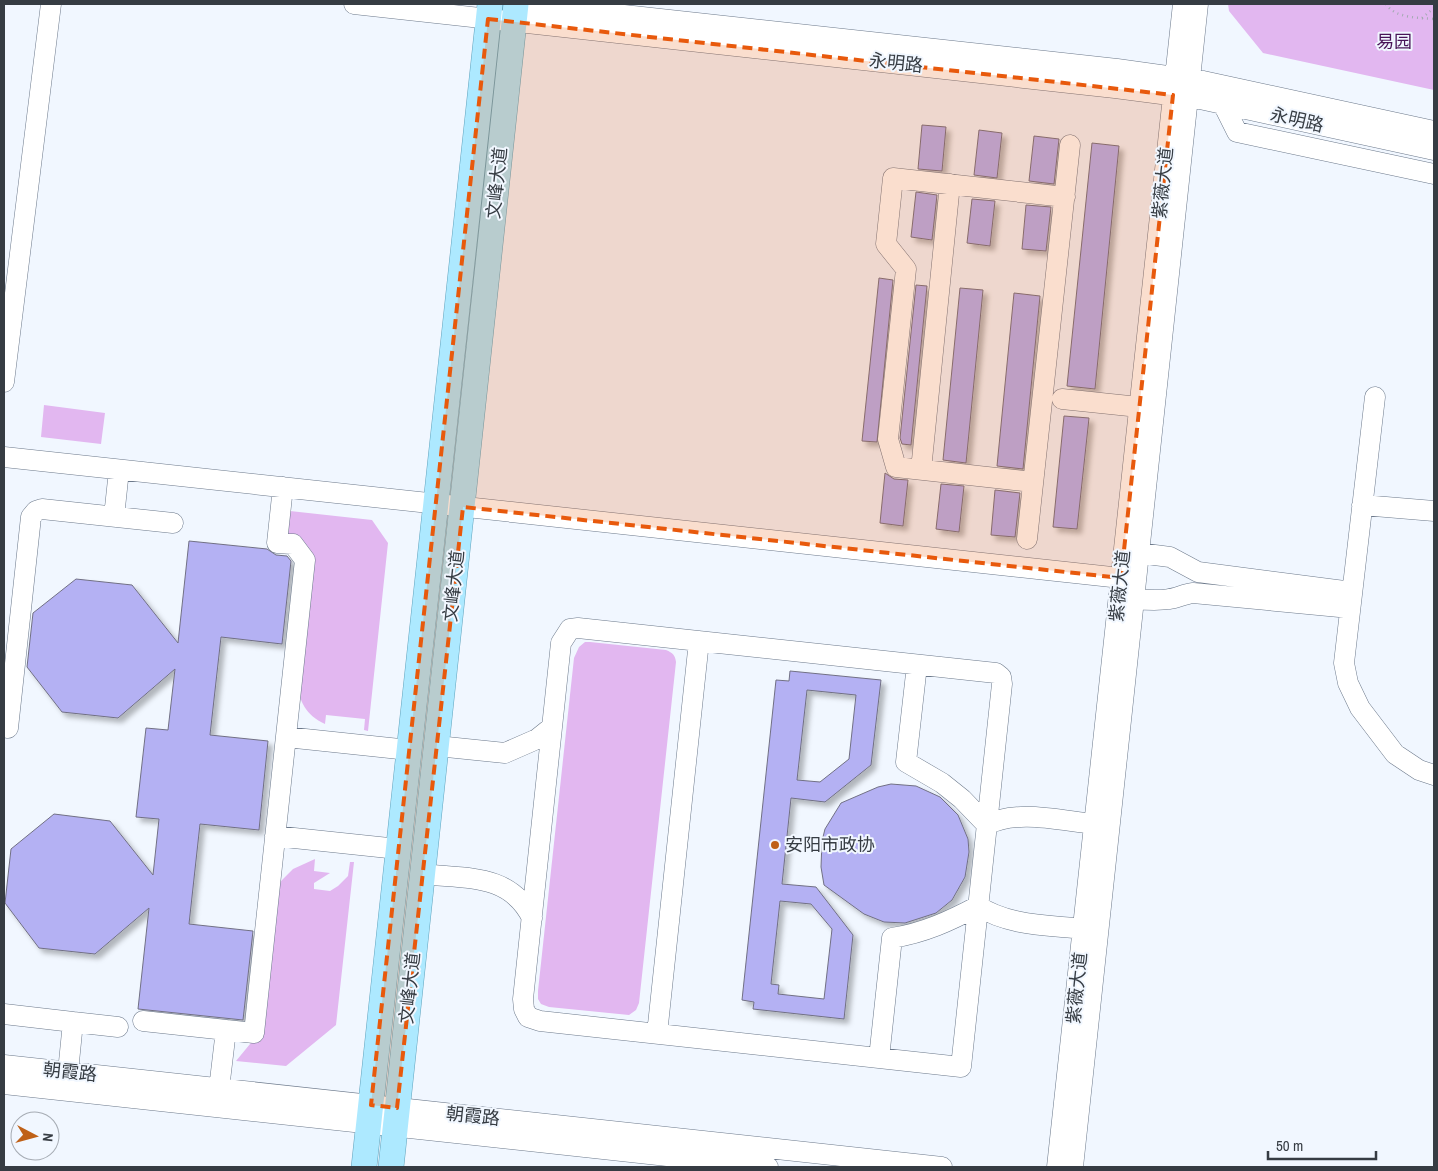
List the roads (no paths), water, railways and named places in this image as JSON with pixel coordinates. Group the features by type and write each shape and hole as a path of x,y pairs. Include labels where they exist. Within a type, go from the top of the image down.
{"main road":[{"name":"文峰大道","path":"391,1167 518,10"},
{"name":"文峰大道","path":"364,1167 489,11"}],"street":[{"path":"4,382 51,4"},
{"name":"永明路","path":"354,4 489,11 518,10 1115,88 1182,87 1273,95 1434,131"},
{"name":"紫薇大道","path":"1073,1167 1139,553 1182,87 1183,4"},
{"name":"紫薇大道","path":"1057,1167 1139,407 1182,87 1198,4"},
{"name":"永明路","path":"1182,87 1222,104 1434,150"},
{"path":"1222,104 1238,132 1434,174"},
{"path":"1027,539 1070,145"},
{"path":"1033,482 896,467 888,438 906,269 886,244 894,178 1065,197"},
{"path":"921,470 950,184"},
{"path":"1044,382 1056,389 1062,399"},
{"path":"1375,397 1344,663 1348,683 1360,708 1395,754 1419,770 1434,775"},
{"path":"1062,399 1139,407"},
{"path":"1041,415 1059,406 1062,399"},
{"path":"4,457 1121,578"},
{"path":"114,517 119,470"},
{"path":"143,1021 254,1033 305,560 293,544 277,543 283,487"},
{"path":"1362,505 1434,512"},
{"path":"4,727 8,728 31,517 36,510 42,509 173,523"},
{"path":"1139,553 1170,557 1198,572 1351,600"},
{"path":"1134,599 1172,599 1193,592 1351,600"},
{"path":"578,628 917,665 996,673 1001,677 1002,684 961,1066 540,1021 528,1017 524,1009 523,999 561,643 570,629 578,628"},
{"path":"657,1034 699,641"},
{"path":"917,665 906,762 942,783 962,799 987,825"},
{"path":"437,746 505,753 537,739 552,727"},
{"path":"286,737 409,750"},
{"path":"987,825 1006,818 1020,816 1094,824"},
{"path":"275,836 398,849"},
{"path":"423,874 494,882 508,889 520,899 532,918"},
{"path":"879,1058 892,938 910,935 946,923 978,906"},
{"path":"978,906 996,916 1013,921 1083,929"},
{"path":"4,1014 118,1027"},
{"path":"68,1072 73,1022"},
{"path":"219,1089 226,1030"},
{"name":"朝霞路","path":"4,1065 219,1089 370,1114"},
{"name":"朝霞路","path":"4,1084 370,1114 768,1167"},
{"name":"朝霞路","path":"396,1117 942,1167"}],"place":[{"name":"安阳市政协","path":"775,845"}],"park label":[{"name":"易园","path":"1394,42"}]}
